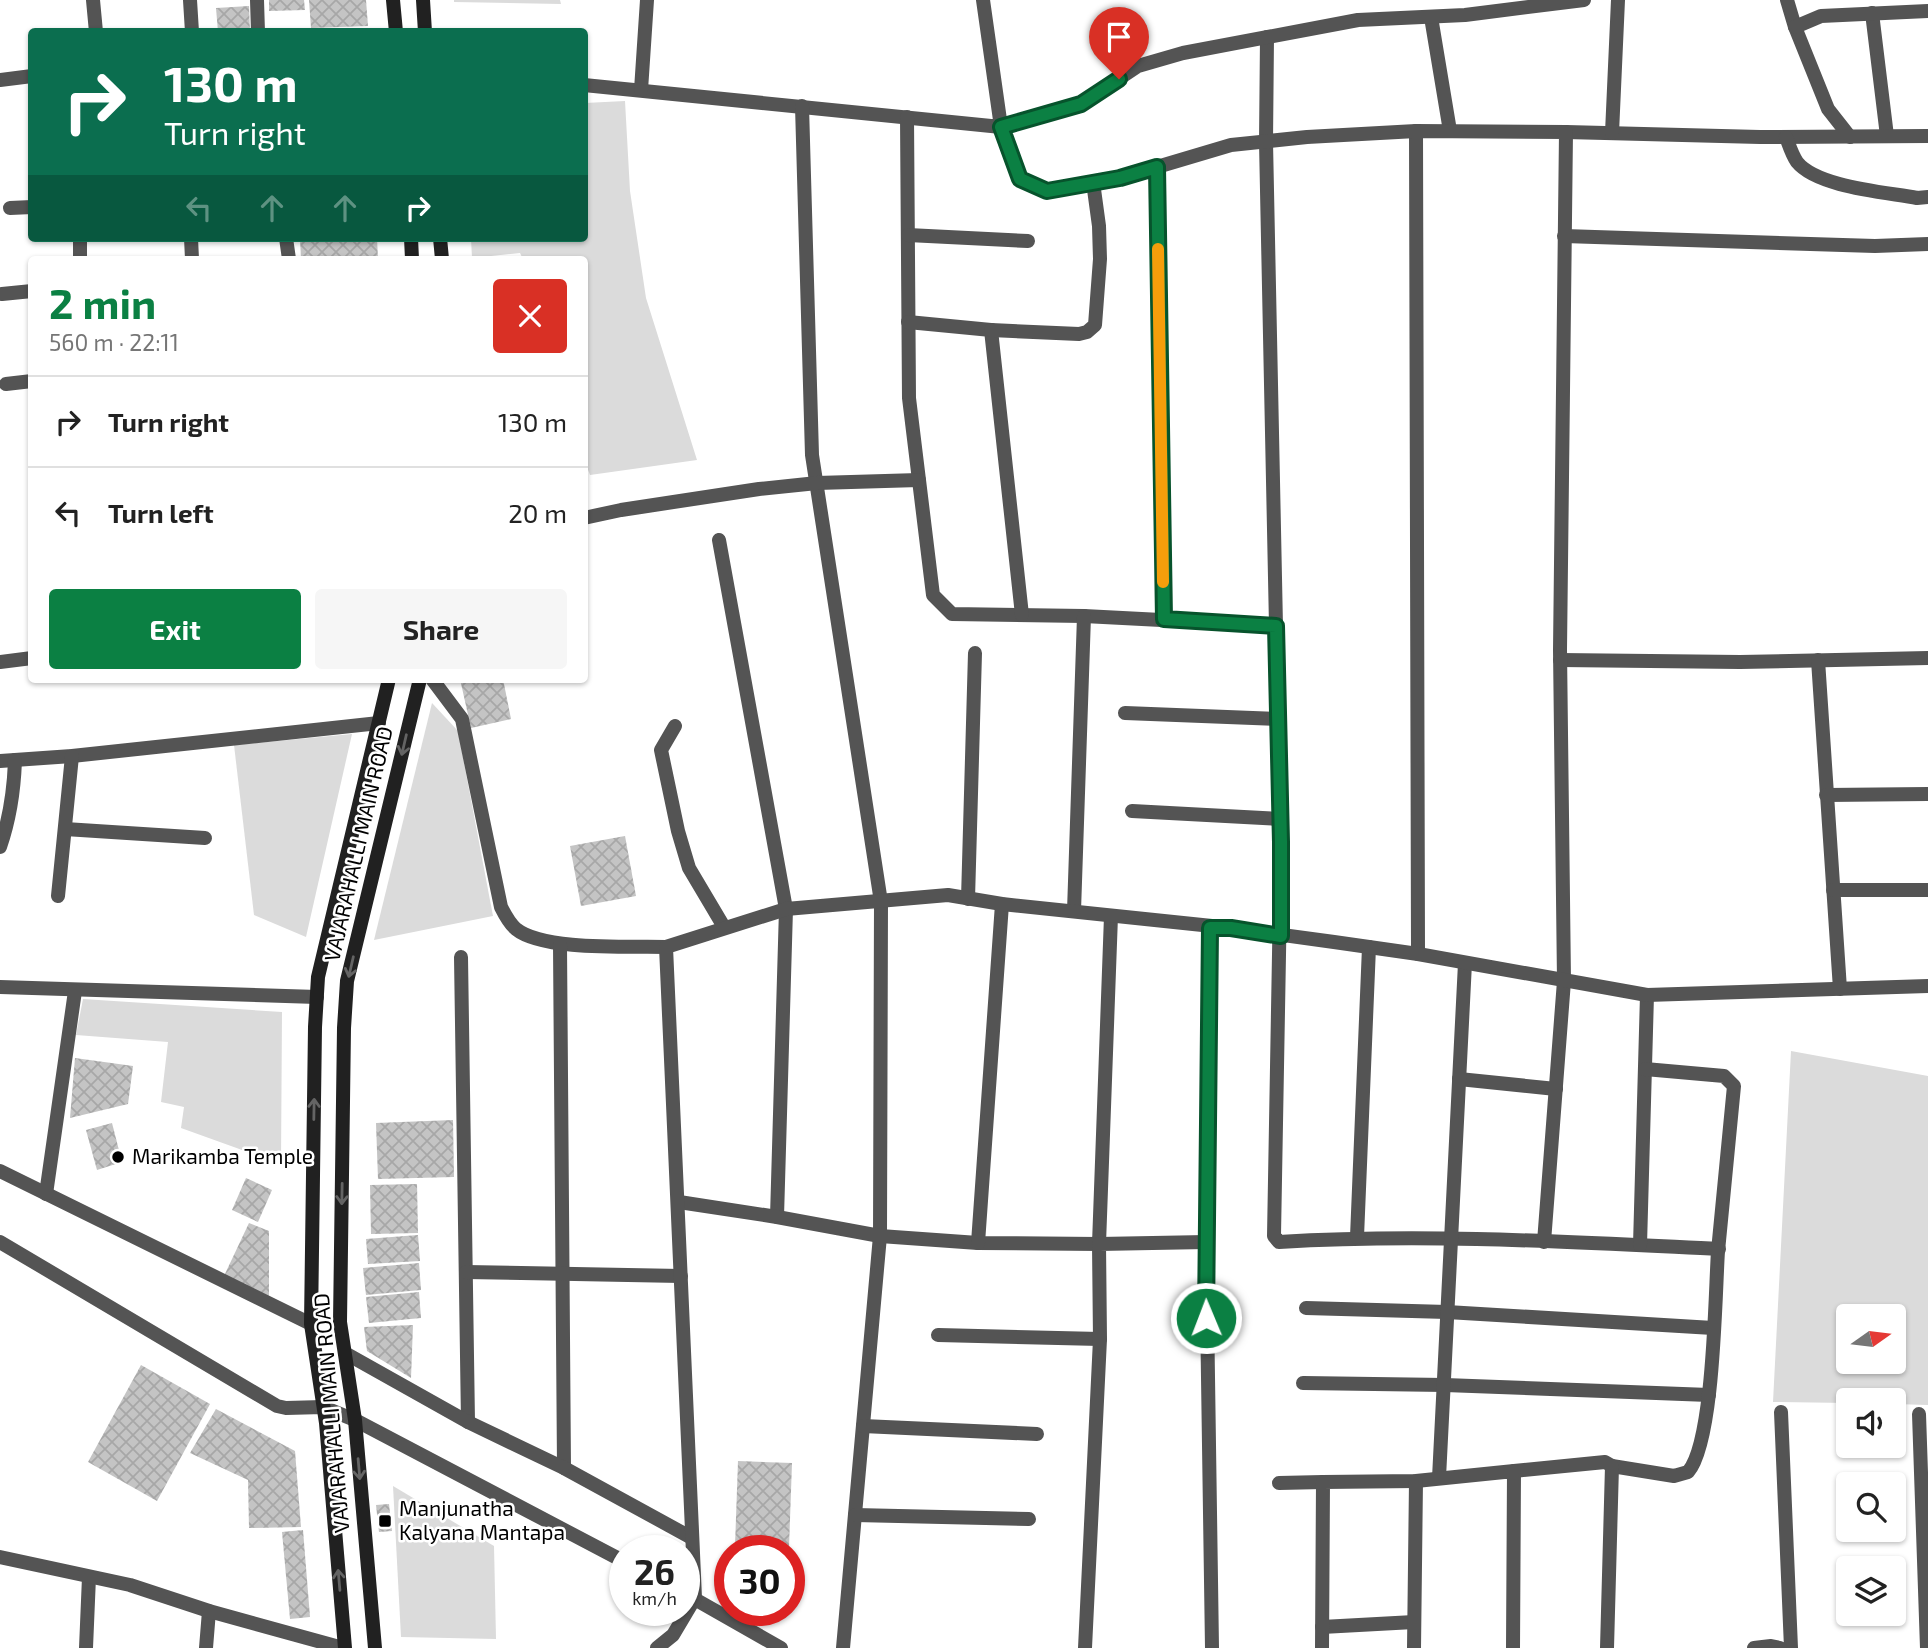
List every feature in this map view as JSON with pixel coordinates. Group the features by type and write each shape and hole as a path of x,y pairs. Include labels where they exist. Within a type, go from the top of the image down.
{"main road":[{"path":"393,0 396,28"},
{"path":"423,0 425,28"},
{"name":"VAJARAHALLI MAIN ROAD","path":"344,1648 323,1407 311,1324 317,997 318,977 388,683"},
{"name":"VAJARAHALLI MAIN ROAD","path":"375,1648 355,1420 340,1322 344,1028 347,981 419,683"}],"street":[{"path":"93,0 96,28"},
{"path":"190,0 192,28"},
{"path":"257,0 258,28"},
{"path":"641,90 647,0"},
{"path":"983,0 1001,127 1020,179 1047,191 1093,183 1231,145 1307,137 1416,131 1786,137 1928,136"},
{"path":"588,85 1001,127 1081,104 1138,66 1183,53 1358,20 1465,15 1584,0"},
{"path":"1612,133 1618,0"},
{"path":"1787,0 1828,109 1850,136"},
{"path":"1795,27 1821,16 1928,11"},
{"path":"1872,13 1887,136"},
{"path":"1430,17 1450,131"},
{"path":"1267,37 1266,142 1281,820 1274,1236 1279,1242 1357,1237 1718,1249"},
{"path":"0,80 28,76"},
{"path":"802,106 812,455 881,902 880,1236 843,1648"},
{"path":"907,117 909,398 933,595 952,614 1084,616 1276,626"},
{"path":"1416,131 1419,954"},
{"path":"1544,1242 1564,981 1560,660 1566,132"},
{"path":"1786,137 1796,160 1822,180 1917,198 1928,197"},
{"path":"1157,167 1164,619"},
{"path":"908,323 991,330 1079,334 1087,332 1095,325 1100,259 1093,183"},
{"path":"10,208 28,207"},
{"path":"908,235 1028,241"},
{"path":"1564,236 1875,246 1928,244"},
{"path":"2,294 28,291"},
{"path":"991,330 1022,615"},
{"path":"6,384 28,381"},
{"path":"588,518 621,510 817,483 919,480"},
{"path":"719,540 786,909 777,1217"},
{"path":"1074,911 1084,616"},
{"path":"968,899 975,653"},
{"path":"0,662 28,658"},
{"path":"1560,660 1740,662 1928,658"},
{"path":"1818,660 1840,989"},
{"path":"435,683 462,719 501,907 508,921 519,932 560,945 666,947 786,909 948,895 1002,904 1210,928 1231,928 1419,954 1647,995 1928,986"},
{"path":"1125,713 1278,719"},
{"path":"0,761 72,757 379,723"},
{"path":"675,726 661,750 678,831 689,868 724,927"},
{"path":"58,896 72,757"},
{"path":"0,847 12,801 15,760"},
{"path":"1826,796 1928,794"},
{"path":"1132,811 1281,820"},
{"path":"65,829 205,838"},
{"path":"1833,890 1928,890"},
{"path":"978,1243 1002,904"},
{"path":"1084,1648 1100,1339 1099,1244 1111,916"},
{"path":"1210,928 1206,1242 1212,1648"},
{"path":"560,945 564,1468"},
{"path":"666,947 692,1535"},
{"path":"1357,1237 1369,947"},
{"path":"461,957 468,1422"},
{"path":"1439,1478 1465,963"},
{"path":"0,987 317,997"},
{"path":"46,1194 75,991"},
{"path":"1640,1245 1647,995"},
{"path":"1279,1483 1416,1481 1605,1462 1612,1466 1674,1476 1688,1472 1699,1453 1709,1395 1718,1249 1734,1086 1724,1076 1645,1069"},
{"path":"1459,1079 1556,1089"},
{"path":"0,1171 311,1324"},
{"path":"678,1202 880,1236 978,1243 1206,1242"},
{"path":"0,1242 277,1406 323,1407 355,1420 609,1554"},
{"path":"466,1272 681,1276"},
{"path":"1306,1308 1447,1312 1713,1328"},
{"path":"938,1335 1100,1339"},
{"path":"345,1353 468,1422 564,1468 687,1535"},
{"path":"1303,1383 1445,1385 1709,1395"},
{"path":"1781,1412 1791,1648"},
{"path":"1919,1414 1927,1648"},
{"path":"863,1426 1037,1434"},
{"path":"1607,1648 1612,1466"},
{"path":"1513,1648 1514,1471"},
{"path":"1414,1648 1416,1481"},
{"path":"1322,1648 1323,1482"},
{"path":"856,1515 1029,1519"},
{"path":"0,1557 131,1585 209,1611 344,1648"},
{"path":"86,1648 89,1577"},
{"path":"700,1602 781,1648"},
{"path":"206,1648 209,1611"},
{"path":"1322,1627 1414,1622"},
{"path":"657,1648 673,1635 677,1626"},
{"path":"1754,1648 1780,1648"}],"shaded area":[{"path":"560,0 561,4 454,2"},
{"path":"625,101 630,191 646,298 697,460 590,475 588,256 522,256 520,253 472,256 471,242 588,242 588,103"},
{"path":"432,703 458,731 493,916 374,940"},
{"path":"352,734 306,937 254,915 234,745"},
{"path":"83,999 282,1012 281,1164 181,1128 184,1107 161,1102 168,1042 76,1035"},
{"path":"1791,1051 1928,1076 1928,1405 1906,1404 1906,1388 1836,1388 1836,1403 1773,1402"},
{"path":"393,1486 494,1546 496,1639 401,1637"}],"building":[{"path":"269,0 304,0 305,10 269,11"},
{"path":"309,0 366,0 368,26 311,28"},
{"path":"249,6 250,28 218,28 216,8"},
{"path":"300,242 377,242 378,256 301,256"},
{"path":"461,683 504,683 511,719 471,728"},
{"path":"625,836 636,896 581,906 570,846"},
{"path":"75,1058 133,1066 128,1104 70,1118"},
{"path":"453,1120 454,1177 378,1179 376,1123"},
{"path":"112,1123 122,1162 97,1170 86,1130"},
{"path":"246,1178 272,1190 258,1222 232,1210"},
{"path":"417,1184 418,1233 371,1234 370,1185"},
{"path":"249,1223 269,1231 269,1296 224,1276"},
{"path":"418,1235 420,1261 368,1264 366,1239"},
{"path":"419,1263 421,1290 366,1295 363,1268"},
{"path":"419,1292 421,1318 369,1323 366,1297"},
{"path":"413,1325 411,1378 367,1351 364,1327"},
{"path":"141,1365 210,1404 157,1501 88,1462"},
{"path":"216,1409 295,1451 301,1527 249,1528 248,1480 190,1453"},
{"path":"738,1461 792,1463 789,1535 735,1535"},
{"path":"389,1504 392,1531 379,1532 376,1505"},
{"path":"303,1530 310,1617 290,1619 282,1532"}],"slow traffic":[{"path":"1158,249 1163,582"}],"place":[{"name":"Marikamba Temple","path":"118,1157"},
{"name":"Manjunatha Kalyana Mantapa","path":"385,1521"}],"route":[{"path":"1119,79 1081,104 1001,127 1020,179 1047,191 1120,178 1157,167 1164,619 1276,626 1281,936 1231,928 1210,928 1206,1318"}]}
